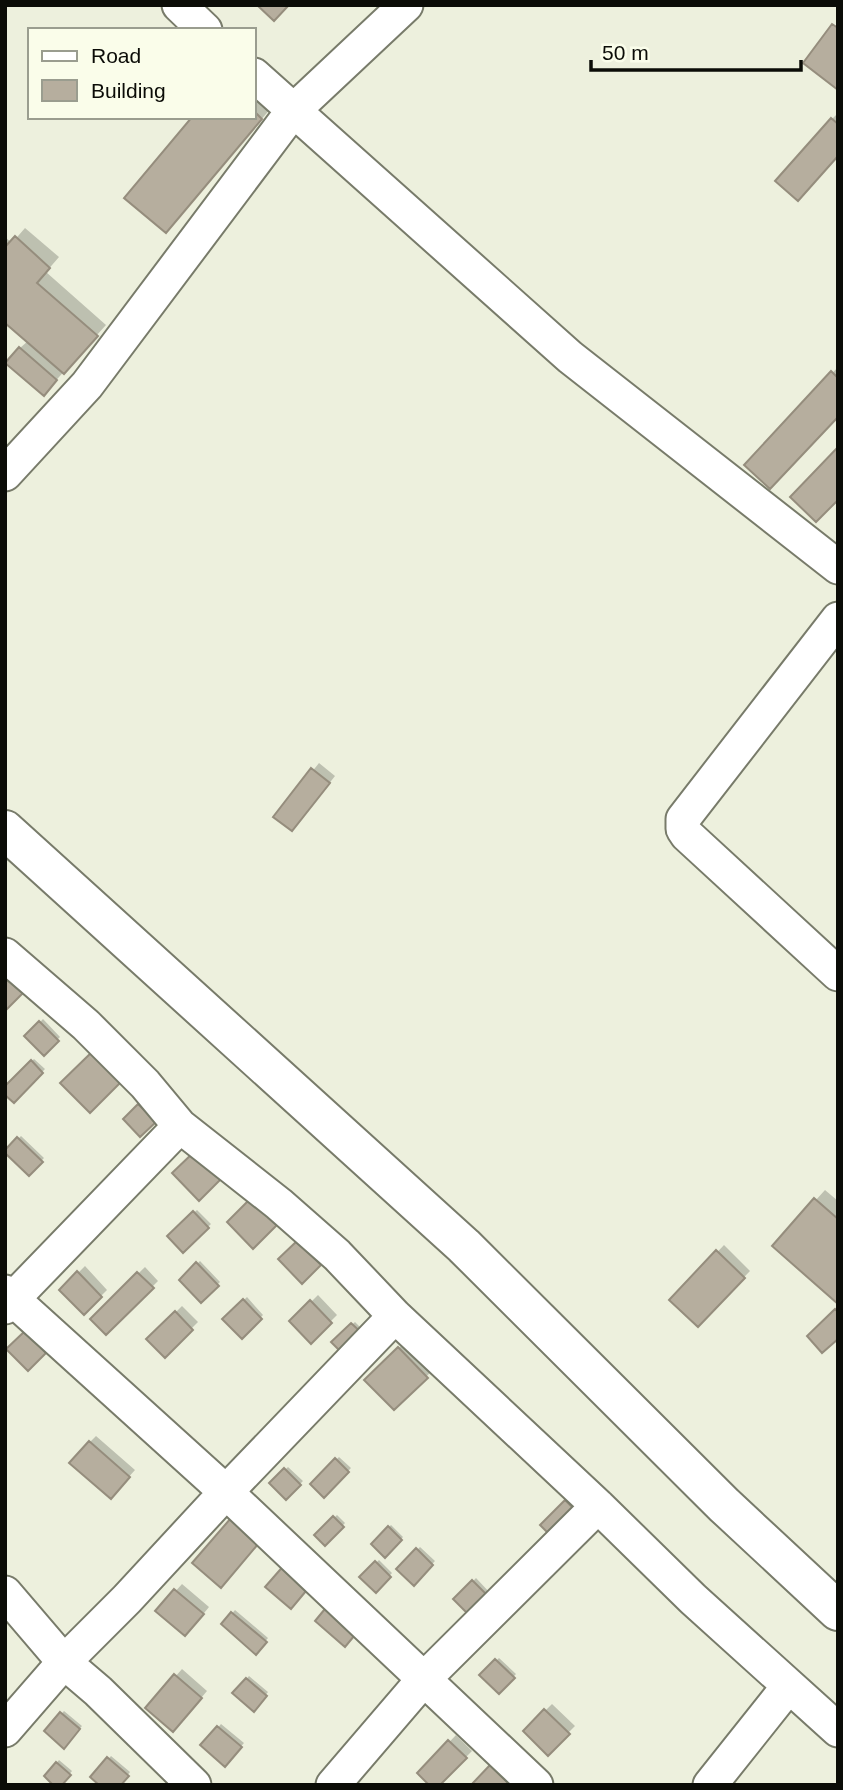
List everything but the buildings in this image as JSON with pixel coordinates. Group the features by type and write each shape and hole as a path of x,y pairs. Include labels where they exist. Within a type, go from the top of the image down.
{"street":[{"path":"179,5 203,28"},
{"path":"5,474 86,385 292,112 406,5"},
{"path":"256,77 292,112 570,357 838,567"},
{"path":"838,619 691,809 684,820 684,828 687,835 838,974"},
{"path":"5,830 464,1246 724,1505 838,1611"},
{"path":"5,955 86,1025 145,1084 180,1126 337,1255 395,1316 693,1599 838,1730"},
{"path":"180,1126 8,1299 226,1492 536,1785"},
{"path":"5,1730 64,1662 146,1580 226,1492 395,1316"},
{"path":"333,1785 423,1680 598,1506"},
{"path":"5,1593 64,1662 98,1691 194,1785"},
{"path":"710,1785 788,1687"}]}
